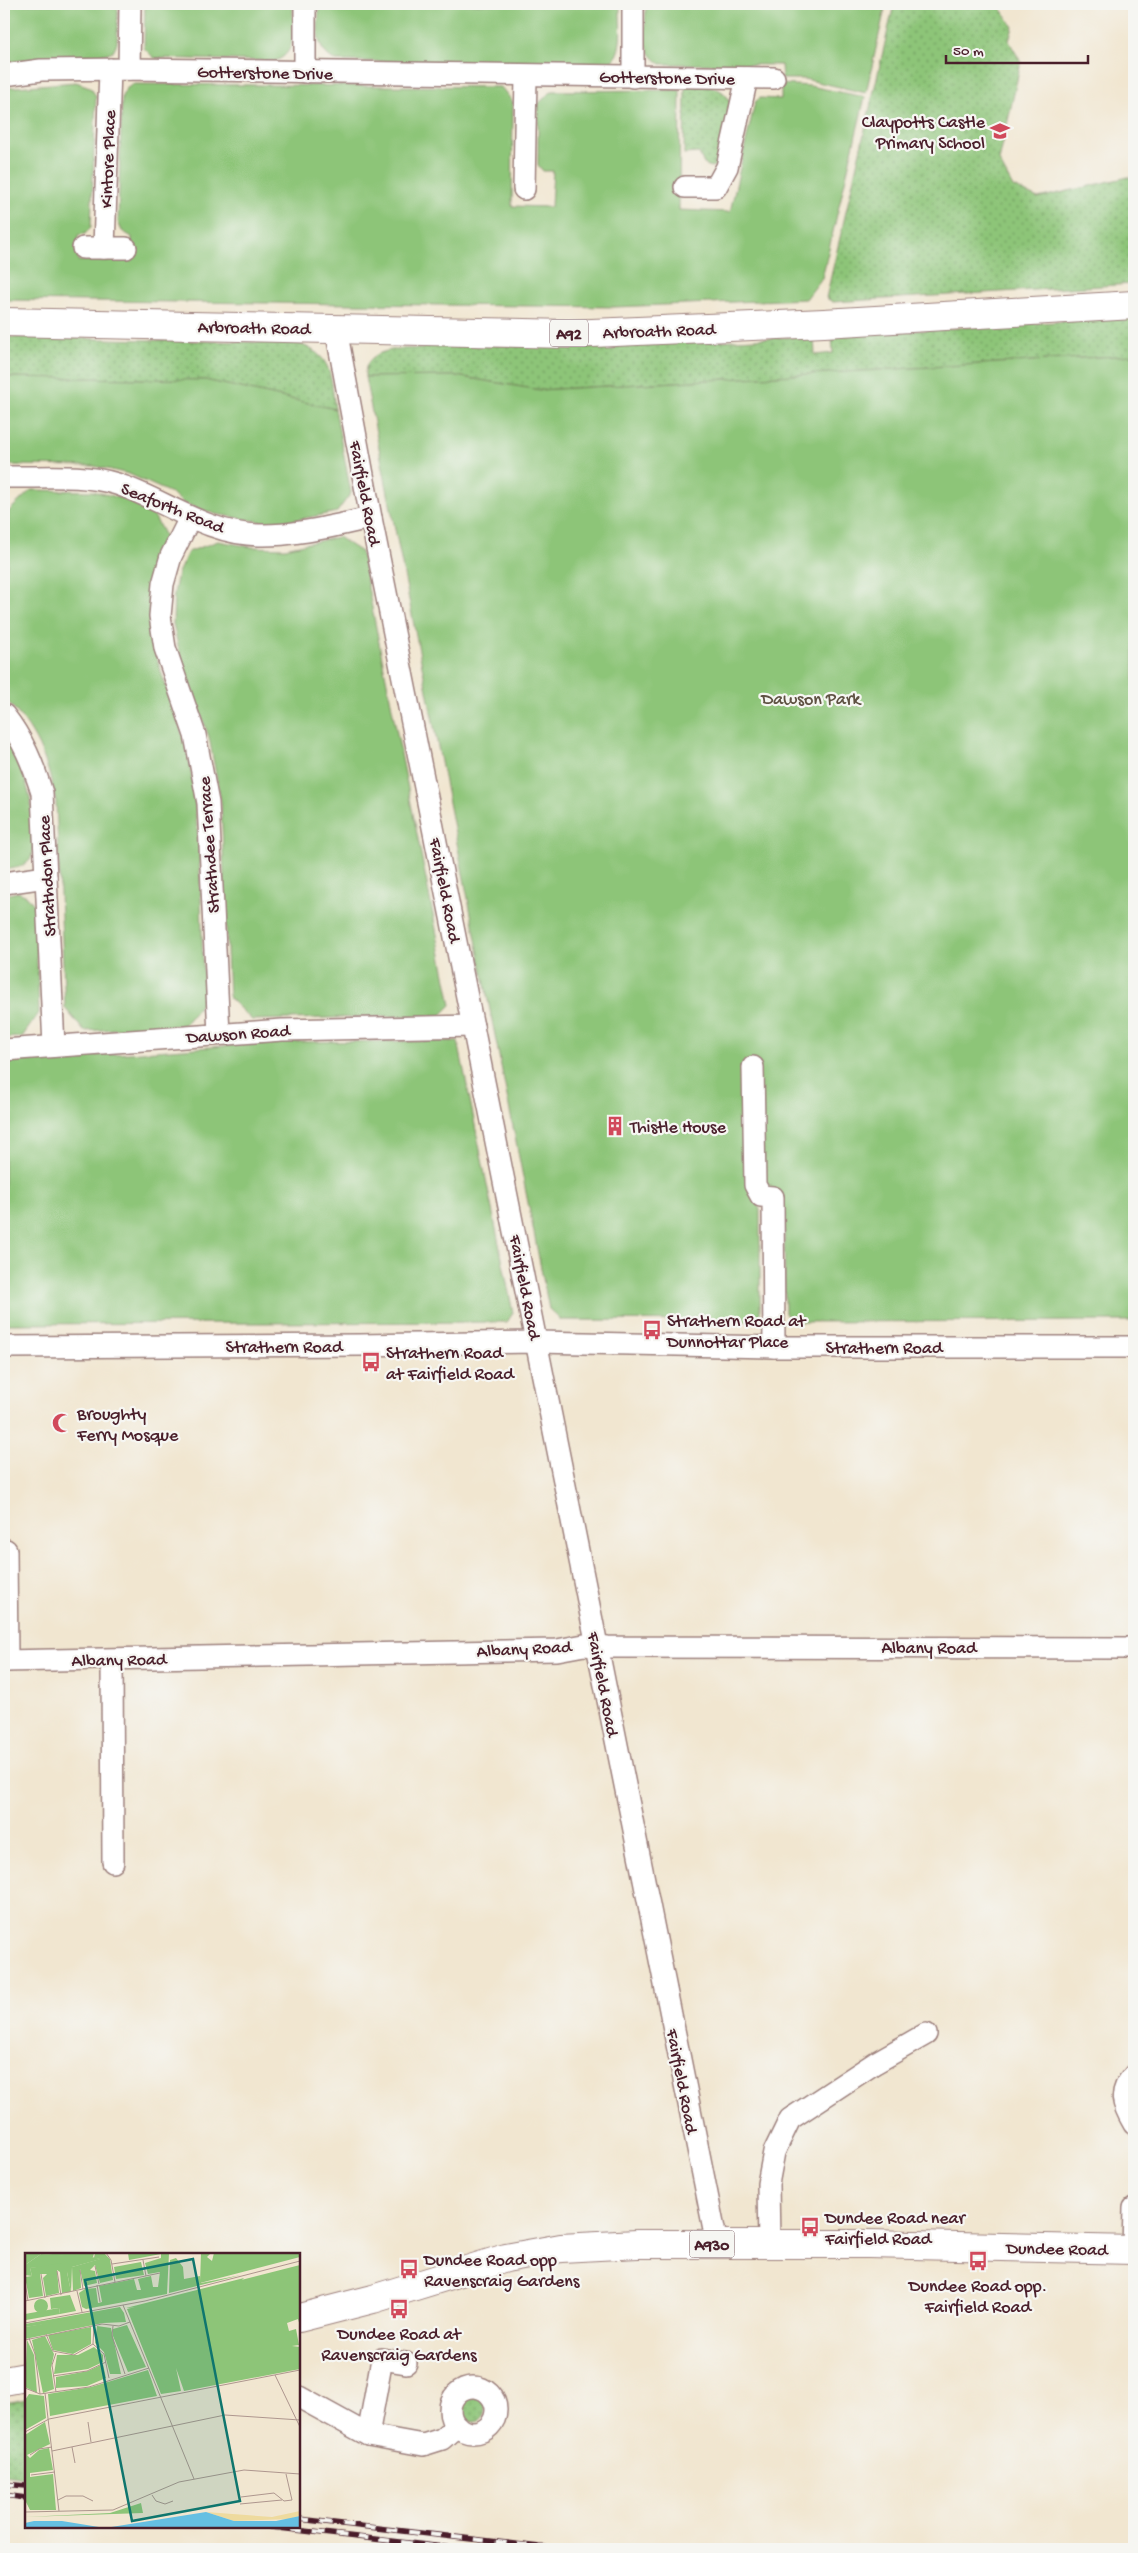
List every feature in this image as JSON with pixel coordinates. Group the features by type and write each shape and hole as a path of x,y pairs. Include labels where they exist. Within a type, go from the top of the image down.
{"main road":[{"name":"Arbroath Road","path":"4,322 569,334 824,323 1134,306"},
{"name":"Dundee Road","path":"300,2318 372,2299 506,2258 561,2248 637,2244 769,2244 1134,2250"},
{"path":"4,2381 25,2377"}],"street":[{"name":"Kintore Place","path":"104,248 119,69 130,4"},
{"path":"305,72 306,4"},
{"path":"633,4 633,77"},
{"name":"Gotterstone Drive","path":"4,75 41,70 119,69 774,78"},
{"path":"524,190 526,76"},
{"name":"Gotterstone Drive","path":"685,187 716,187 727,166 747,78"},
{"path":"83,248 126,248"},
{"name":"Fairfield Road","path":"336,329 371,518 716,2244"},
{"name":"Seaforth Road","path":"4,477 89,478 115,483 137,491 190,518 226,531 258,536 291,534 371,518"},
{"name":"Strathdee Terrace","path":"190,518 171,556 163,584 160,616 165,648 195,735 208,803 219,1034"},
{"name":"Strathdon Place","path":"4,715 18,732 33,763 42,793 54,1046"},
{"path":"4,882 46,877"},
{"name":"Dawson Road","path":"4,1050 282,1030 473,1026"},
{"path":"753,1068 755,1185 773,1193 774,1347"},
{"name":"Strathern Road","path":"4,1347 537,1342 774,1347 1134,1347"},
{"path":"6,1550 6,1661"},
{"name":"Albany Road","path":"6,1661 557,1650 584,1645 1134,1648"},
{"path":"112,1660 113,1862"},
{"path":"769,2244 768,2184 774,2152 790,2119 876,2063 926,2034"},
{"path":"1134,2075 1126,2084 1123,2105 1134,2124"},
{"path":"1134,2208 1134,2250"},
{"path":"368,2435 382,2359 406,2363"},
{"path":"300,2398 368,2435 423,2445 442,2439 457,2426"}],"green space":[{"path":"4,4 118,4 117,43 113,51 105,54 4,62"},
{"path":"145,4 293,4 293,37 291,45 283,57 275,61 154,58 144,48"},
{"path":"319,4 620,4 621,28 617,53 608,64 336,61 328,56 320,44 318,37"},
{"path":"646,4 886,4 866,93 804,79 782,79 781,65 661,64 649,52 645,37"},
{"name":"Claypotts Castle Primary School","path":"894,4 998,4 1013,27 1009,41 1021,62 999,161 1013,187 1038,198 1128,177 1134,178 1134,284 833,302 826,298"},
{"path":"76,82 90,87 96,96 91,227 85,234 78,235 78,261 131,261 132,237 122,231 118,222 122,96 126,89 133,84 501,87 513,102 512,206 551,207 553,171 543,171 538,165 538,104 552,91 680,90 679,210 730,212 755,102 760,98 781,99 781,84 810,86 865,97 822,278 806,299 615,307 4,300 4,88"},
{"path":"708,85 724,93 730,104 729,121 719,164 711,167 704,164 699,153 684,154 685,86"},
{"path":"1134,317 1134,355 540,390 456,376 365,377 366,367 370,360 377,355 385,351 423,349 423,344 598,347 814,336 815,355 833,353 832,336"},
{"path":"4,337 297,343 318,354 324,361 331,377 335,409 205,380 4,377"},
{"name":"Dawson Park","path":"1134,355 1134,1321 792,1322 785,1313 784,1214 759,1185 750,1185 760,1209 760,1321 561,1320 549,1309 365,377 456,376 540,390"},
{"path":"4,377 205,380 335,409 351,493 337,512 275,524 215,514 183,503 173,494 129,474 94,466 4,465"},
{"path":"31,490 92,491 125,499 152,512 166,538 153,569 149,596 150,622 154,647 186,747 191,772 195,800 200,886 204,1000 184,1025 84,1031 65,1008 56,802 49,772 39,745 24,722 4,698 4,580 7,567 8,512"},
{"path":"338,537 361,552 451,1005 441,1015 252,1020 229,998 221,802 209,737 182,662 173,624 174,594 178,573 188,552 218,541 252,547 285,548"},
{"path":"4,735 11,744 18,759 30,796 35,835 34,850 29,861 21,866 4,870"},
{"path":"18,892 27,896 35,906 39,1013 22,1037 4,1038 4,895"},
{"path":"458,1041 513,1313 507,1322 4,1324 4,1062 280,1042"},
{"path":"473,2396 483,2399 486,2409 483,2419 473,2422 463,2419 460,2409 463,2399"},
{"path":"25,2399 25,2478 4,2475 4,2403"}],"railway":[{"path":"4,2484 25,2486"},
{"path":"4,2495 25,2498"},
{"path":"300,2519 558,2549"},
{"path":"279,2528 461,2549"}],"place":[{"name":"Claypotts Castle Primary School","path":"1000,131"},
{"name":"Thistle House","path":"615,1126"},
{"name":"Strathern Road at Dunnottar Place","path":"652,1330"},
{"name":"Strathern Road at Fairfield Road","path":"371,1362"},
{"name":"Broughty Ferry Mosque","path":"62,1423"},
{"name":"Dundee Road near Fairfield Road","path":"810,2227"},
{"name":"Dundee Road opp. Fairfield Road","path":"978,2261"},
{"name":"Dundee Road opp Ravenscraig Gardens","path":"409,2269"},
{"name":"Dundee Road at Ravenscraig Gardens","path":"399,2309"}]}
